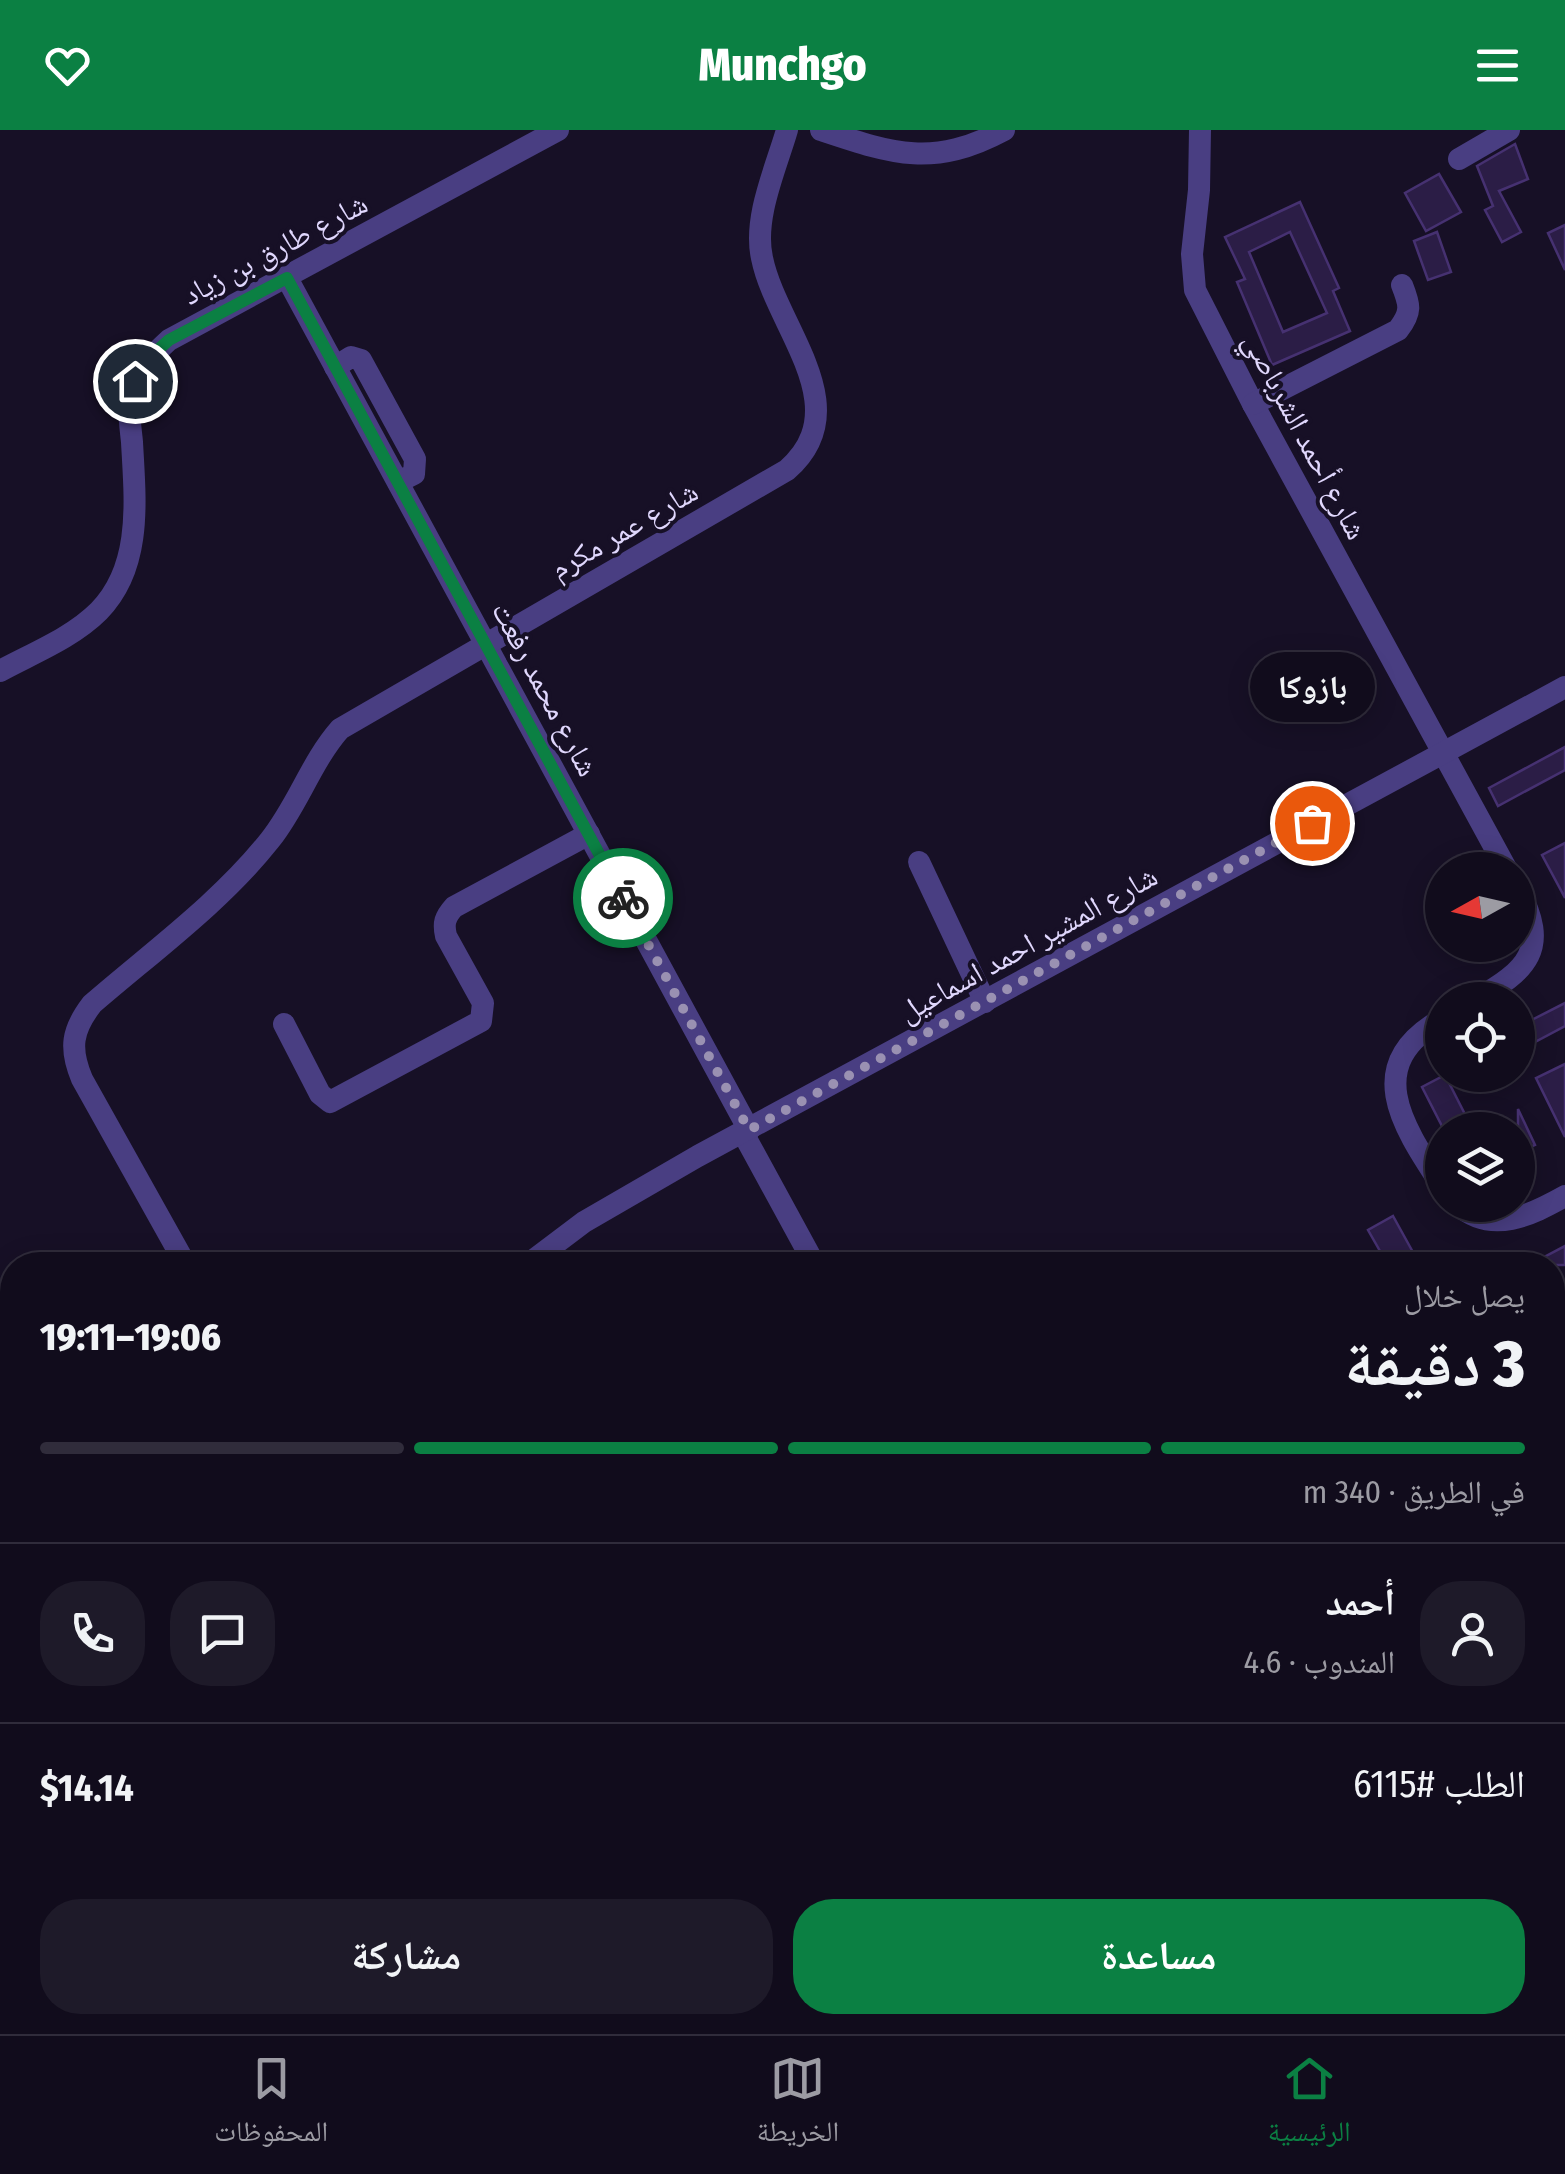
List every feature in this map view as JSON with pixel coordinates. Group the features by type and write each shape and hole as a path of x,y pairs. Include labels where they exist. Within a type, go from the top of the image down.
{"street":[{"name":"شارع طارق بن زياد","path":"0,671 73,631 100,610 119,581 131,550 136,510 129,401 135,381 150,357 169,340 558,130"},
{"name":"شارع عمر مكرم","path":"179,1252 82,1079 72,1048 74,1032 92,1004 208,903 268,844 294,810 319,757 340,729 787,470 803,456 816,428 812,382 765,268 760,244 761,224 787,130"},
{"path":"821,130 870,146 923,155 961,150 1004,130"},
{"name":"شارع أحمد الشرباصي","path":"1200,130 1200,190 1192,254 1196,290 1253,404 1497,852"},
{"path":"1459,159 1509,130"},
{"name":"شارع محمد رفعت","path":"287,278 589,834 808,1252"},
{"path":"1253,404 1398,330 1410,305 1402,285"},
{"name":"شارع المشير احمد اسماعيل","path":"545,1252 584,1222 746,1131 1565,686"},
{"path":"284,1024 320,1094 330,1102 480,1021 483,1003 446,936 447,915 454,907 589,834"},
{"path":"919,862 985,1002"},
{"path":"1507,982 1524,962"},
{"path":"1425,1028 1409,1042 1396,1066 1395,1080 1396,1096 1425,1156"},
{"path":"1535,1211 1565,1196"}],"building":[{"path":"1515,144 1528,179 1499,191 1521,232 1502,242 1485,210 1493,206 1477,166"},
{"path":"1439,174 1461,212 1426,231 1405,193"},
{"path":"1300,202 1339,288 1333,291 1350,331 1272,365 1237,282 1245,279 1225,237","holes":["1290,232 1327,313 1283,332 1249,252"]},
{"path":"1565,225 1565,270 1548,233"},
{"path":"1437,232 1451,272 1428,280 1414,241"},
{"path":"1565,747 1565,770 1498,806 1489,788"},
{"path":"1565,843 1565,898 1542,855"},
{"path":"1565,1003 1565,1026 1535,1042 1535,1018"},
{"path":"1565,1064 1565,1137 1536,1078"},
{"path":"1425,1085 1425,1092 1454,1092 1464,1112 1435,1112 1422,1087"},
{"path":"1393,1216 1413,1252 1381,1252 1368,1230"}],"way so far":[{"path":"623,898 749,1130 1312,823"}],"place":[{"name":"بازوكا","path":"1312,823"}],"route":[{"path":"135,381 150,357 169,340 287,278 623,898"}]}
